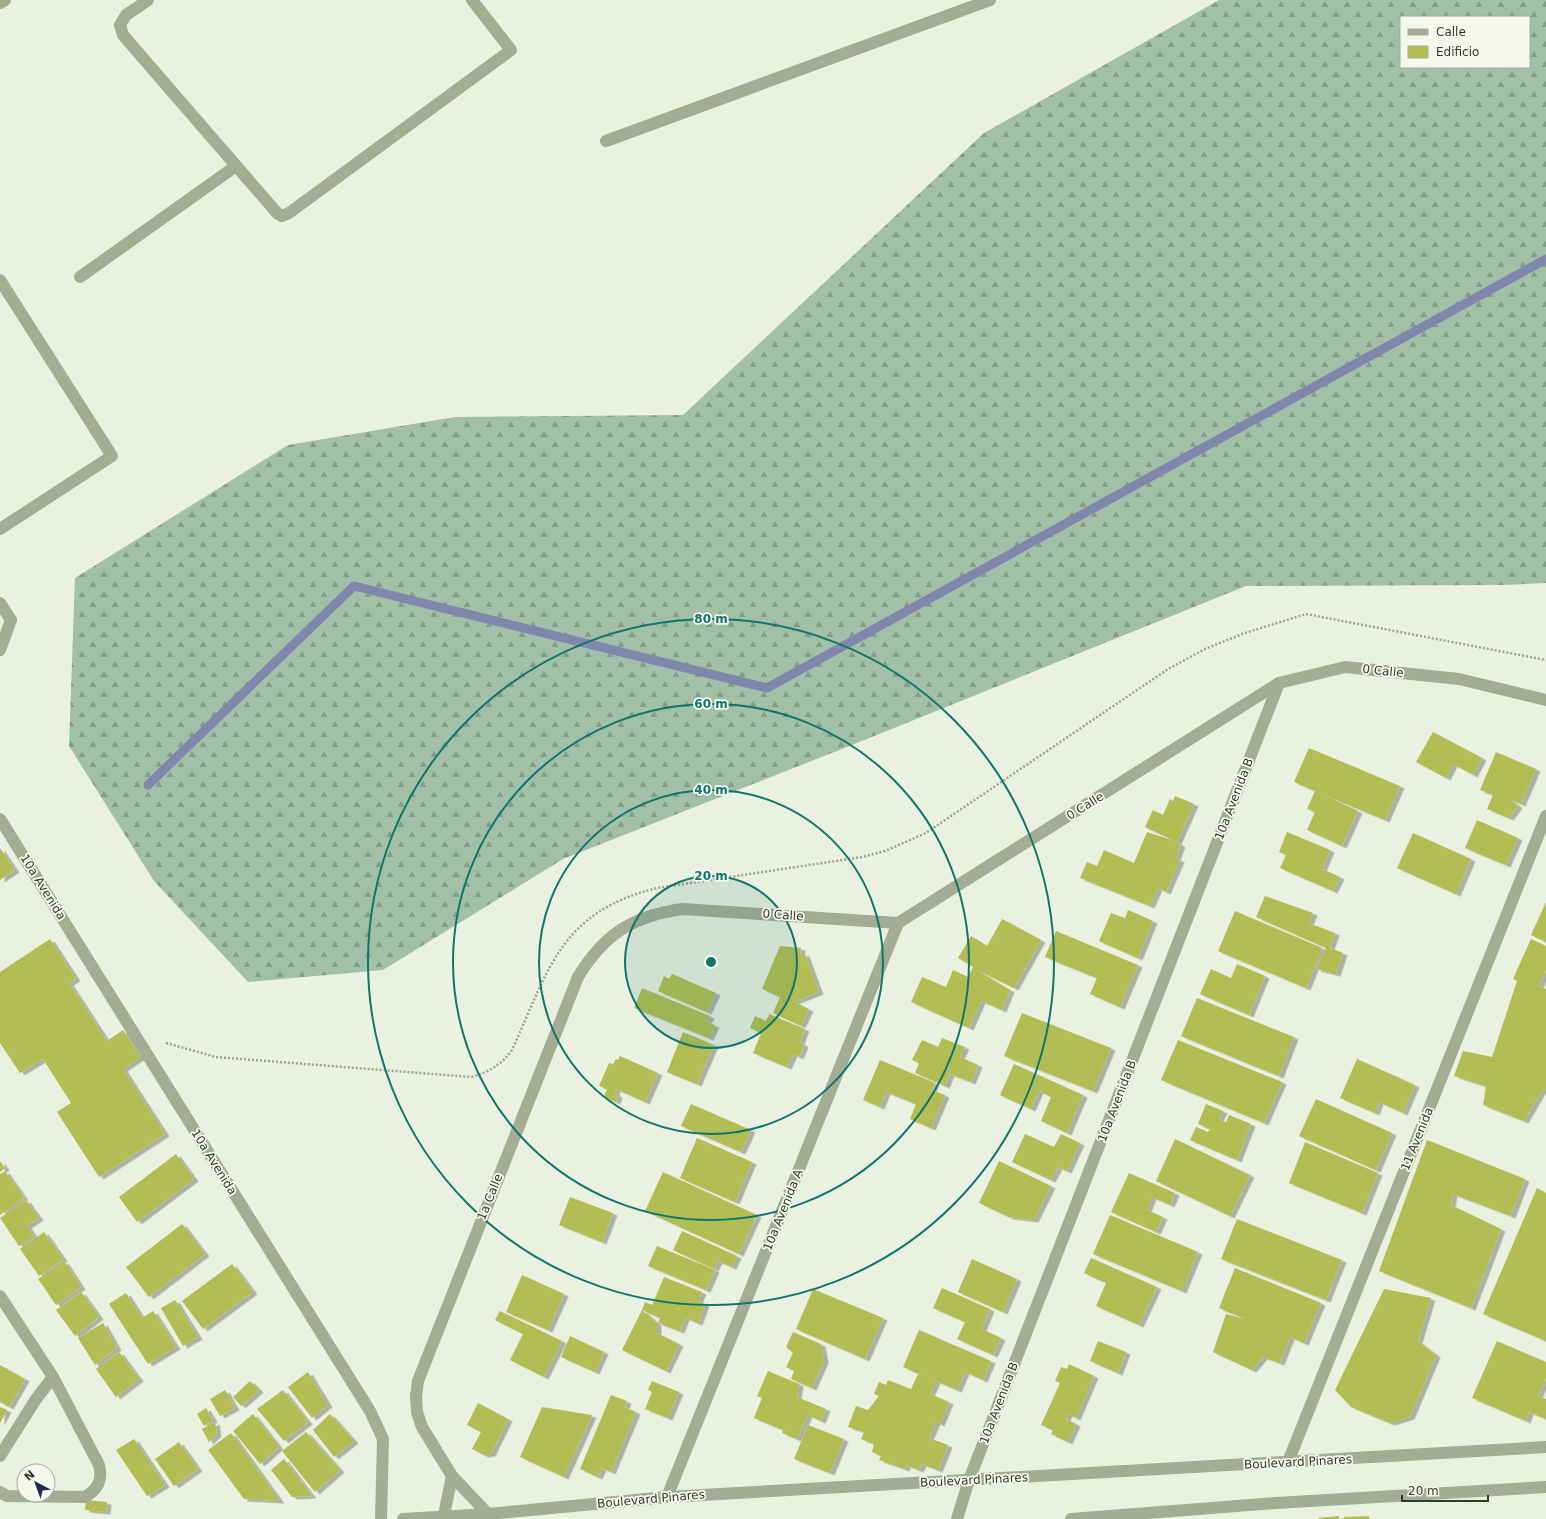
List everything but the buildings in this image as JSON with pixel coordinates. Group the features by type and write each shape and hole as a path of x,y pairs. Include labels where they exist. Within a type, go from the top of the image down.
{"street":[{"path":"0,3 5,0"},
{"path":"148,0 126,15 120,25 123,35 277,213 282,216 289,213 511,50 472,0"},
{"path":"606,141 967,4 990,0"},
{"path":"80,276 236,166"},
{"path":"0,280 112,456 0,529"},
{"path":"0,604 11,620"},
{"path":"0,627 11,620"},
{"path":"0,650 11,620"},
{"name":"0 Calle","path":"621,928 647,916 682,909 898,923 1279,683 1345,667 1459,679 1546,700"},
{"name":"10a Avenida B","path":"957,1519 969,1480 1279,683"},
{"name":"11 Avenida","path":"1288,1462 1546,816"},
{"name":"10a Avenida","path":"0,819 370,1411 383,1439 381,1519"},
{"name":"10a Avenida A","path":"667,1497 898,923"},
{"name":"1a Calle","path":"488,1516 452,1476 422,1427 417,1412 416,1396 418,1381 578,977 589,958 604,942 621,928"},
{"path":"0,1296 53,1377 99,1465 101,1472 98,1486 85,1497 7,1496 0,1492"},
{"path":"0,1456 36,1400 53,1377"},
{"name":"Boulevard Pinares","path":"403,1519 488,1516 667,1497 1546,1447"},
{"path":"444,1517 452,1476"},
{"path":"1071,1519 1276,1503 1546,1487"}],"path":[{"path":"134,1034 216,1057 471,1077 490,1070 505,1059 512,1050 553,960 577,929 592,916 612,903 634,894 657,888 862,857 906,842 926,832 1168,669 1205,649 1245,633 1306,614 1546,660"}],"green space":[{"path":"1219,0 1546,0 1546,583 1502,585 1246,586 852,745 563,859 383,970 248,982 154,881 69,746 75,578 288,445 455,417 683,415 984,133"}],"waterway":[{"path":"148,785 354,586 767,688 1546,259"}]}
